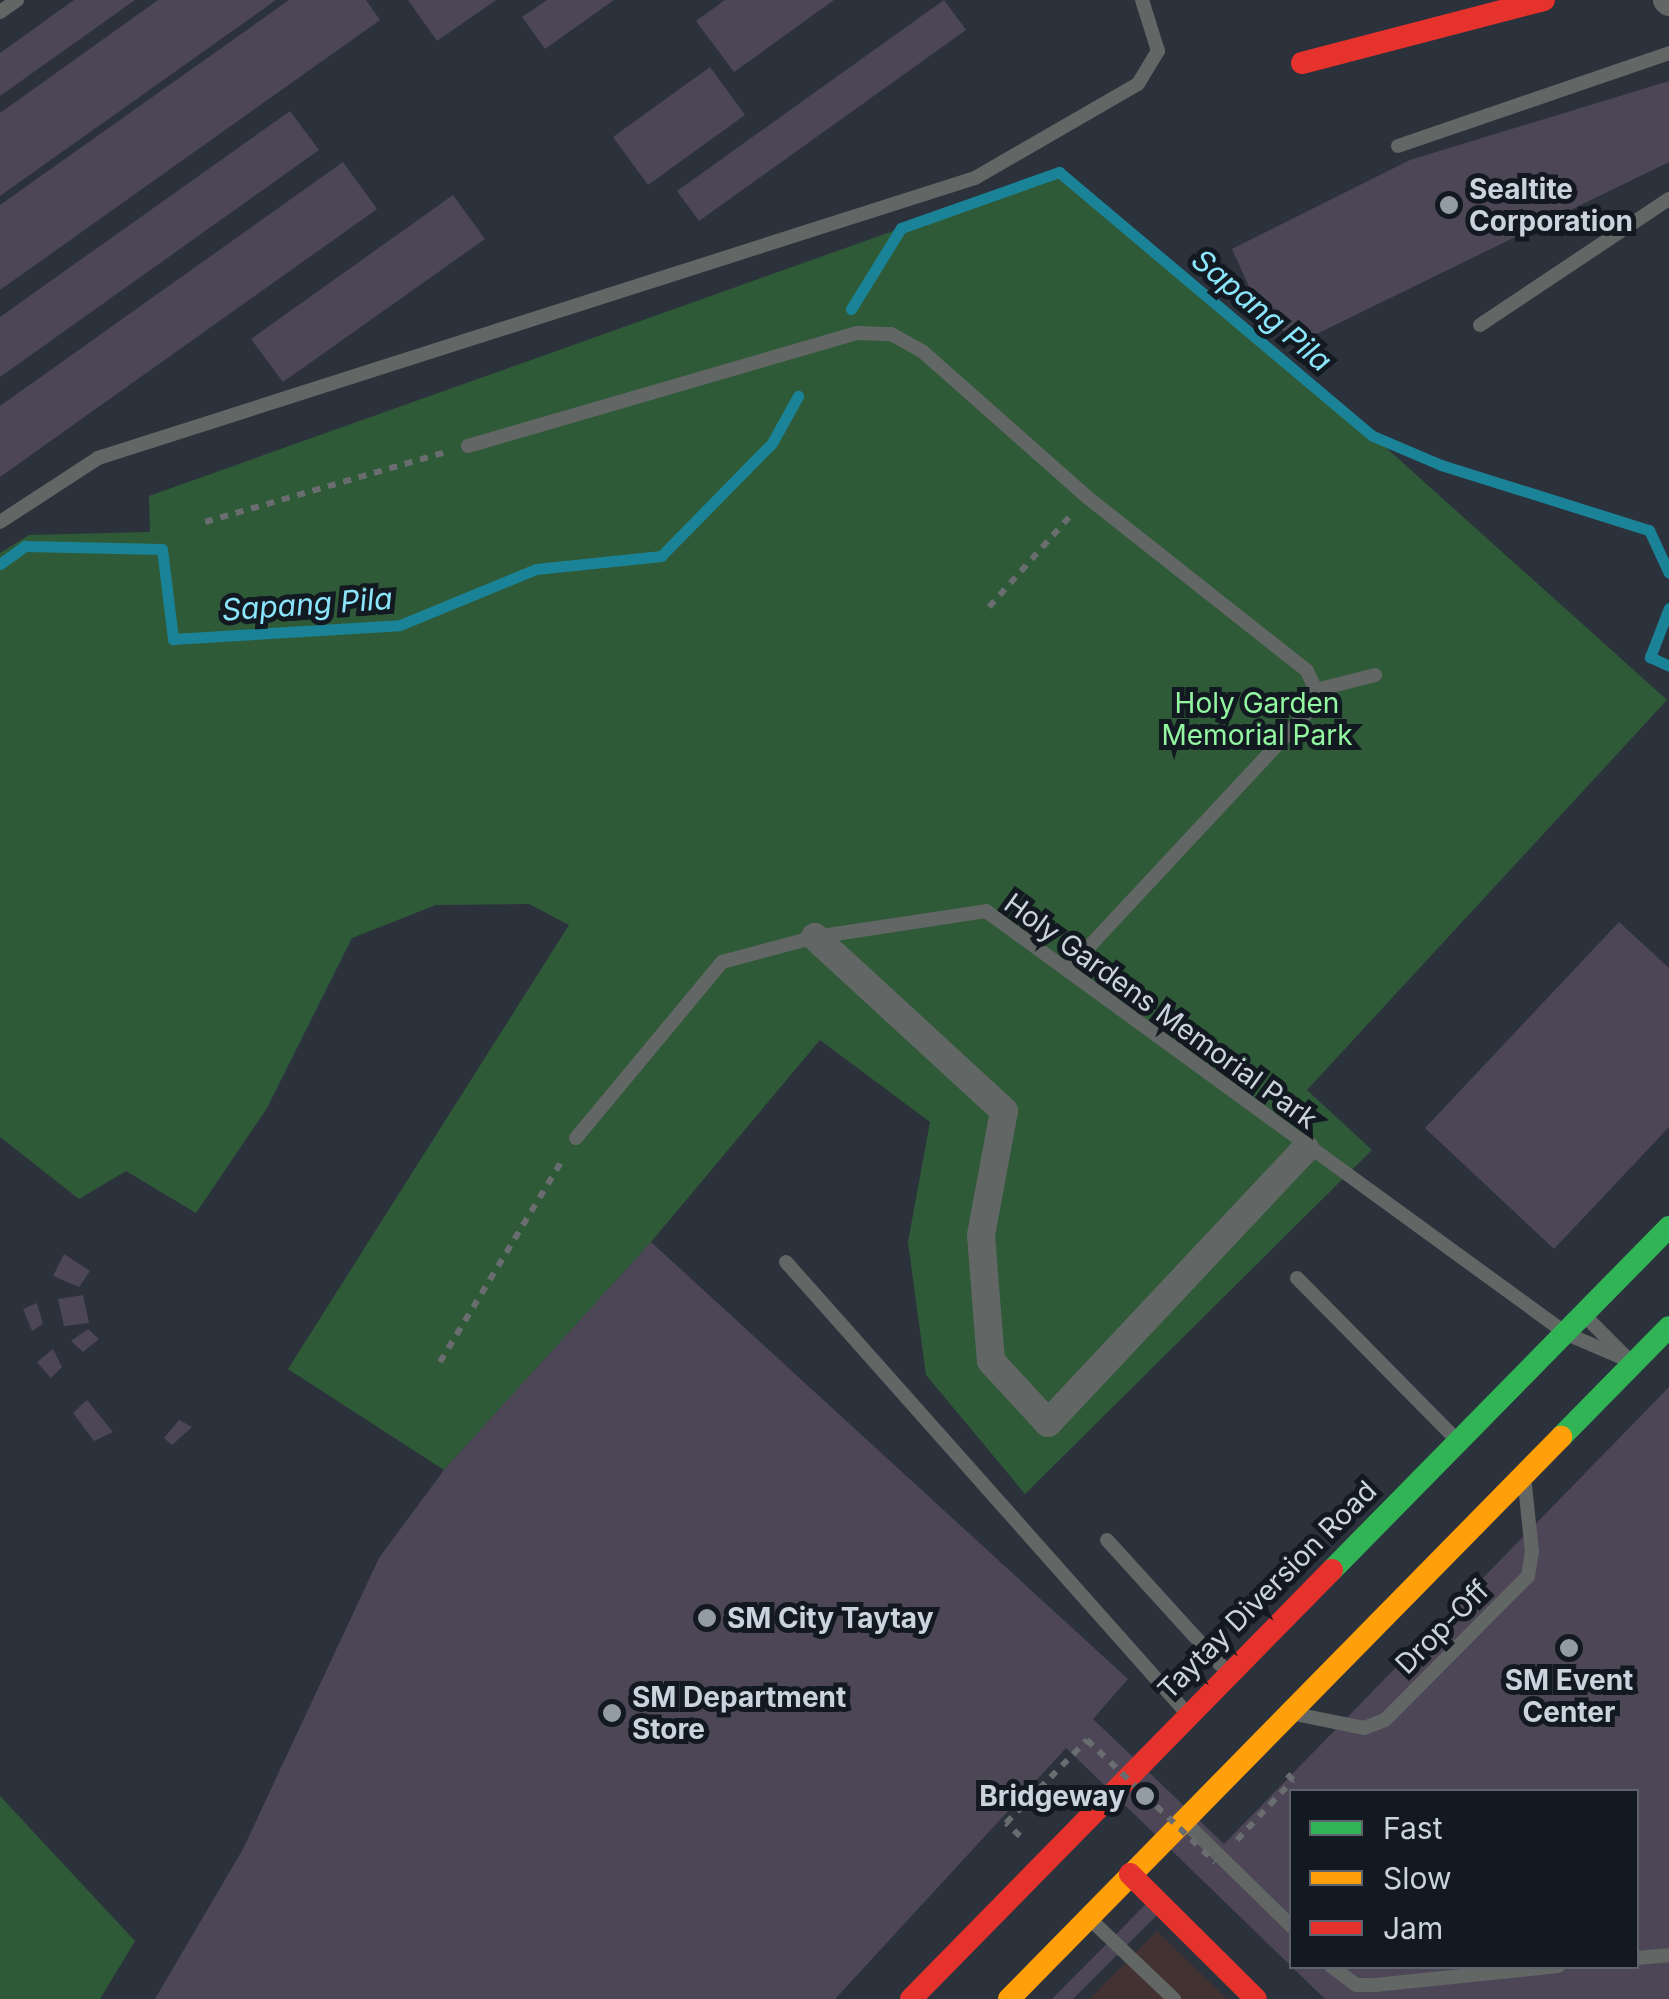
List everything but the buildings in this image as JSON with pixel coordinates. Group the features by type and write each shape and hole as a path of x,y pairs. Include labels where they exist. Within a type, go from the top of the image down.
{"main road":[{"path":"1302,63 1544,0"},
{"name":"Taytay Diversion Road","path":"911,1999 1186,1712 1567,1334 1669,1227"},
{"path":"1009,1999 1182,1820 1294,1714 1524,1474 1642,1365 1669,1326"},
{"path":"1130,1874 1256,1999"}],"street":[{"path":"814,937 1004,1111 981,1235 992,1361 1048,1423 1305,1149"}],"lane":[{"path":"0,12 17,0"},
{"path":"0,522 98,458 975,178 1138,84 1158,51 1142,0"},
{"path":"1398,146 1669,53"},
{"path":"1480,325 1669,199"},
{"path":"468,446 857,333 892,334 922,351 1087,497 1307,671 1316,690 1306,714 1068,968"},
{"path":"1316,690 1375,675"},
{"name":"Holy Gardens Memorial Park","path":"576,1138 722,962 814,937 986,911 1068,968 1305,1149 1567,1334 1642,1365"},
{"path":"786,1262 1186,1712"},
{"path":"1297,1278 1459,1442"},
{"path":"1584,1316 1642,1365"},
{"name":"Drop-Off","path":"1294,1714 1364,1728 1384,1720 1528,1576 1533,1565 1524,1474"},
{"path":"1107,1540 1227,1672"},
{"path":"1182,1820 1289,1924"},
{"path":"1088,1917 1174,1999"},
{"path":"1639,1958 1669,1955"},
{"path":"1335,1969 1356,1985 1375,1985 1529,1969"}],"path":[{"path":"205,522 468,446"},
{"path":"989,607 1087,497"},
{"path":"440,1362 576,1138"},
{"path":"1006,1823 1087,1740 1215,1862 1293,1780"}],"shaded area":[{"path":"1157,1931 1227,1999 1090,1999"}],"green space":[{"name":"Holy Garden Memorial Park","path":"1059,172 1373,436 1667,700 1307,1090 1372,1150 1025,1494 926,1375 908,1242 930,1122 820,1040 651,1242 444,1470 288,1369 569,925 529,904 436,905 352,938 267,1108 196,1213 126,1171 79,1199 0,1137 0,553 29,535 150,532 149,496"},
{"path":"0,1796 135,1941 100,1999 0,1999"}],"waterway":[{"name":"Sapang Pila","path":"851,309 901,228 1059,172 1373,436 1441,465 1649,530 1669,573"},
{"name":"Sapang Pila","path":"0,564 25,546 162,549 173,639 400,625 536,569 661,556 772,443 798,396"},
{"name":"Sapang Pila","path":"1669,608 1650,657 1669,666"}],"traffic: fast":[{"path":"1332,1570 1669,1227"},
{"path":"1561,1437 1669,1327"}],"traffic: slow":[{"path":"1009,1999 1561,1437"}],"traffic: jam":[{"path":"1302,63 1544,0"},
{"path":"911,1999 1332,1570"},
{"path":"1130,1874 1256,1999"}],"place":[{"name":"Sealtite Corporation","path":"1449,205"},
{"name":"SM City Taytay","path":"707,1618"},
{"name":"SM Event Center","path":"1569,1648"},
{"name":"SM Department Store","path":"612,1713"},
{"name":"Bridgeway","path":"1145,1796"}]}
